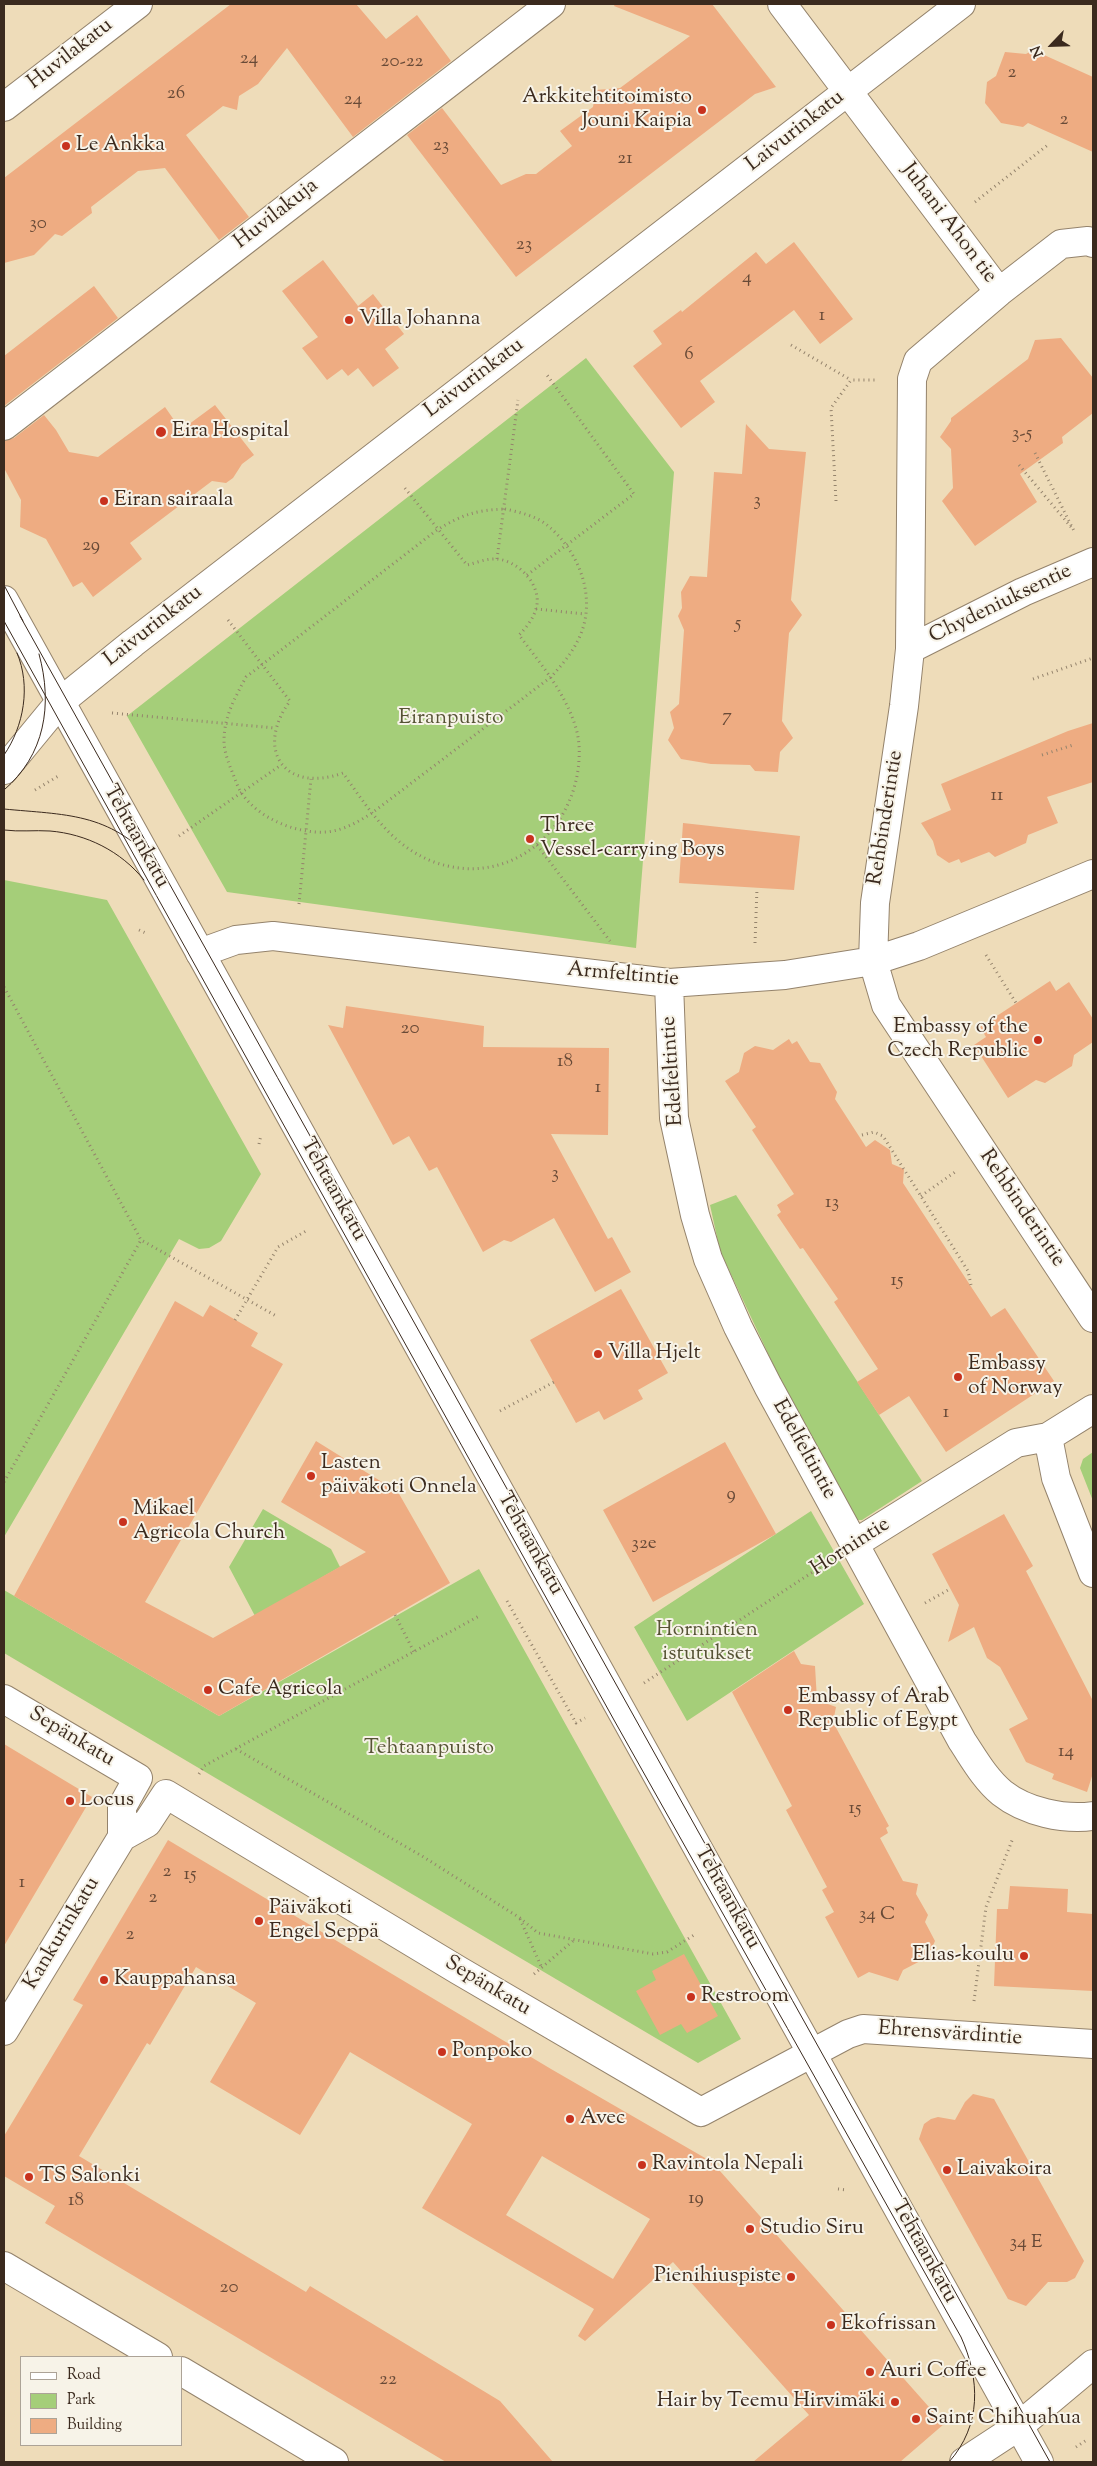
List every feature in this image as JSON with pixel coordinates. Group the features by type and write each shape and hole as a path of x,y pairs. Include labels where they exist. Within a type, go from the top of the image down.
{"street":[{"name":"Huvilakatu","path":"4,107 138,4"},
{"name":"Huvilakuja","path":"4,426 551,4"},
{"name":"Juhani Ahon tie","path":"782,4 999,292 1061,244 1093,242"},
{"name":"Laivurinkatu","path":"4,770 60,702 344,478 961,4"},
{"name":"Rehbinderintie","path":"999,292 918,361 912,379 910,649 904,706 876,886 874,961 889,1011 1093,1318"},
{"name":"Chydeniuksentie","path":"910,649 1024,592 1093,562"},
{"name":"Tehtaankatu","path":"4,600 1039,2462"},
{"name":"Armfeltintie","path":"200,953 236,940 273,936 669,983 794,974 874,961 919,946 1093,874"},
{"name":"Edelfeltintie","path":"669,983 674,1118 695,1215 708,1259 738,1328 962,1741 983,1772 1002,1793 1024,1805 1046,1813 1078,1818 1093,1816"},
{"name":"Hornintie","path":"854,1544 1016,1443 1048,1436 1093,1409"},
{"path":"1048,1436 1056,1478 1093,1573"},
{"name":"Sepänkatu","path":"4,1699 138,1778 122,1807 122,1837"},
{"name":"Sepänkatu","path":"173,1799 700,2112 813,2053"},
{"name":"Kankurinkatu","path":"4,2031 122,1837 147,1823 173,1799"},
{"name":"Ehrensvärdintie","path":"813,2053 848,2034 863,2029 1093,2044"},
{"path":"4,2266 156,2356"},
{"path":"964,2462 1020,2426 1093,2364"},
{"path":"182,2372 334,2462"}],"path":[{"path":"947,223 1048,144"},
{"path":"791,345 851,380 912,379"},
{"path":"527,575 634,494 547,375"},
{"path":"836,501 831,408 851,380"},
{"path":"497,559 518,400"},
{"path":"1019,465 1074,531 1035,453"},
{"path":"228,620 290,701 281,713 275,728 274,743 281,765 298,777 311,780 330,778 343,773 386,832 412,851 434,862 484,868 512,861 537,845 550,834 563,817 576,785 580,751 576,726 567,704 551,678 519,635 528,626 536,609 535,591 527,575 513,564 497,559 466,565 404,487"},
{"path":"505,509 546,524 567,545 578,564 586,589 585,614 580,635 568,658 551,678 372,813 348,828 326,832 306,830 281,824 258,811 242,794 228,764 224,743 226,723 231,704 246,677 261,664 437,530 459,516 485,510 505,509"},
{"path":"536,609 585,614"},
{"path":"1033,679 1093,658"},
{"path":"112,713 275,728"},
{"path":"1042,755 1073,746"},
{"path":"179,836 242,794 281,765"},
{"path":"31,792 60,775"},
{"path":"299,907 311,780"},
{"path":"537,845 612,944"},
{"path":"755,948 757,888"},
{"path":"983,952 1016,1003"},
{"path":"4,988 141,1240 278,1317"},
{"path":"862,1135 874,1132 883,1136 968,1271 971,1285"},
{"path":"921,1196 962,1168"},
{"path":"235,1320 278,1247 306,1230"},
{"path":"4,1482 141,1240"},
{"path":"500,1411 554,1382"},
{"name":"Hornintie","path":"615,1701 700,1648 854,1544"},
{"path":"924,1603 950,1588"},
{"path":"507,1601 576,1723 584,1718"},
{"path":"395,1615 414,1652"},
{"path":"173,1799 204,1766 481,1615"},
{"path":"236,1749 422,1856 520,1918 538,1933 653,1954 667,1952 694,1935"},
{"path":"969,2036 986,1907 1014,1835"},
{"path":"520,1918 541,1966"},
{"path":"530,1979 541,1966 574,1941"},
{"path":"1076,2446 1088,2439"}],"green space":[{"name":"Eiranpuisto","path":"586,358 674,472 636,948 227,892 127,716"},
{"path":"4,880 107,900 261,1174 221,1241 209,1248 199,1249 179,1239 4,1537"},
{"path":"736,1195 922,1481 862,1520 856,1520 780,1379 720,1251 710,1205"},
{"path":"1093,1452 1093,1501 1080,1468 1083,1459"},
{"path":"263,1509 331,1549 340,1567 255,1616 229,1567"},
{"name":"Hornintien istutukset","path":"811,1511 864,1604 687,1721 634,1627"},
{"name":"Tehtaanpuisto","path":"479,1569 741,2039 698,2063 4,1653 4,1590 219,1716"}],"building":[{"path":"231,4 356,4 386,39 417,15 451,61 353,137 287,48 258,84 239,96 237,110 223,106 186,135 249,217 219,240 165,168 138,171 91,207 92,213 62,236 55,234 34,255 4,263 4,178"},
{"path":"615,4 712,4 776,87 755,94 516,277 407,135 442,108 501,185 526,174 536,174 572,146 560,131 593,107 596,90 620,88 690,36 614,6"},
{"path":"1033,50 1093,77 1093,152 1028,123 1023,127 1001,123 985,103 987,82 996,76 1005,52 1026,54"},
{"path":"794,242 853,319 820,344 794,310 700,381 715,402 681,428 633,366 662,344 653,331 681,310 682,312 756,252 766,264"},
{"name":"Villa Johanna","path":"323,260 358,306 373,294 404,334 385,349 399,368 373,387 358,368 348,376 342,369 327,380 302,348 318,337 282,291"},
{"path":"94,286 118,318 4,406 4,356"},
{"path":"1061,338 1093,378 1093,413 1062,437 1063,443 1020,474 1037,502 975,546 942,501 953,488 951,449 940,437 951,421 951,418 1028,359 1035,340"},
{"name":"Eiran sairaala","path":"215,405 254,455 242,464 233,478 226,483 212,481 130,543 142,559 93,597 82,582 73,587 46,539 20,527 21,500 4,468 4,441 14,438 44,415 56,430 69,452 98,457 165,407 181,430"},
{"path":"746,424 769,449 806,452 791,600 802,615 789,633 782,721 793,738 780,752 778,772 755,771 750,765 711,764 681,759 668,740 674,728 670,712 679,704 684,630 678,616 682,608 681,592 690,576 707,577 714,472 742,474"},
{"path":"1093,723 1093,782 1047,797 1058,823 1028,835 1026,843 995,857 989,852 961,863 959,859 949,863 937,855 933,841 921,823 951,810 941,784 1068,731"},
{"path":"683,823 800,836 794,890 679,883"},
{"name":"Embassy of the Czech Republic","path":"1050,981 1056,991 1069,982 1093,1019 1093,1042 1074,1055 1072,1066 1045,1083 1036,1080 1008,1098 974,1045 986,1037 980,1027"},
{"path":"346,1006 484,1026 483,1047 609,1048 608,1135 551,1134 608,1239 612,1237 631,1272 595,1292 554,1218 511,1242 504,1240 483,1252 437,1167 429,1171 409,1136 393,1145 328,1025 343,1028"},
{"path":"789,1039 792,1044 797,1041 810,1062 820,1063 837,1092 835,1099 866,1147 875,1140 890,1150 892,1164 904,1169 903,1183 991,1317 1005,1308 1054,1381 946,1452 909,1396 879,1415 857,1382 878,1369 834,1302 838,1299 803,1248 800,1249 777,1215 781,1212 777,1205 794,1194 752,1130 756,1127 725,1081 739,1072 744,1053 755,1046 773,1050"},
{"name":"Villa Hjelt","path":"621,1289 668,1373 638,1390 643,1399 604,1420 599,1411 576,1423 530,1340"},
{"name":"Mikael Agricola Church","path":"175,1301 203,1317 210,1305 258,1333 251,1346 283,1364 145,1602 213,1638 366,1552 281,1502 316,1441 398,1492 450,1583 219,1716 14,1596"},
{"path":"725,1442 776,1534 653,1602 603,1510"},
{"path":"1004,1514 1033,1566 1026,1571 1093,1701 1093,1773 1087,1792 1052,1779 1054,1774 1026,1762 1009,1729 1028,1719 1000,1667 987,1658 974,1627 948,1642 959,1605 932,1554"},
{"path":"794,1651 801,1664 815,1666 817,1700 836,1707 833,1722 889,1826 886,1828 888,1833 880,1838 903,1881 918,1884 916,1894 928,1915 925,1922 935,1941 928,1957 903,1970 898,1981 869,1972 858,1978 825,1917 834,1912 822,1890 827,1887 786,1810 792,1806 732,1692"},
{"path":"4,1744 92,1797 4,1946"},
{"path":"168,1840 551,2069 712,2162 944,2424 900,2462 753,2462 809,2415 673,2262 585,2341 578,2336 594,2309 422,2208 472,2124 350,2052 300,2135 210,2082 256,2003 196,1967 150,2045 147,2043 79,2156 306,2292 310,2286 500,2401 553,2462 446,2462 45,2223 55,2206 4,2176 4,2136 83,2005 73,2000","holes":["542,2156 650,2219 613,2279 506,2215"]},
{"path":"1010,1886 1068,1889 1067,1912 1093,1914 1093,1991 994,1986 997,1909 1008,1909"},
{"path":"684,1954 718,2016 687,2033 681,2024 660,2035 636,1991 656,1980 652,1971"},
{"path":"973,2094 994,2099 1084,2261 1075,2278 1067,2282 1048,2282 1026,2306 1008,2299 919,2139 924,2124 931,2119 938,2117 955,2120 965,2102"}],"tram line":[{"path":"4,585 23,621"},
{"path":"20,616 1050,2462"},
{"path":"4,621 614,1720 961,2337 972,2369 974,2401 967,2433 960,2448 949,2462"},
{"path":"4,755 11,744 21,719 23,705 24,679 17,653"},
{"path":"4,790 29,761 37,745 42,728 45,692 39,654"},
{"path":"4,809 66,815 103,825 120,833 154,862"},
{"path":"4,830 50,831 89,840 114,853 144,880"}],"place":[{"name":"Arkkitehtitoimisto Jouni Kaipia","path":"702,110"},
{"name":"Le Ankka","path":"66,146"},
{"name":"Villa Johanna","path":"349,320"},
{"name":"Eira Hospital","path":"161,432"},
{"name":"Eiran sairaala","path":"104,501"},
{"name":"Three Vessel-carrying Boys","path":"530,839"},
{"name":"Embassy of the Czech Republic","path":"1038,1040"},
{"name":"Villa Hjelt","path":"598,1354"},
{"name":"Embassy of Norway","path":"958,1377"},
{"name":"Lasten päiväkoti Onnela","path":"311,1476"},
{"name":"Mikael Agricola Church","path":"123,1522"},
{"name":"Cafe Agricola","path":"208,1690"},
{"name":"Embassy of Arab Republic of Egypt","path":"788,1710"},
{"name":"Locus","path":"70,1801"},
{"name":"Päiväkoti Engel Seppä","path":"259,1921"},
{"name":"Elias-koulu","path":"1024,1956"},
{"name":"Kauppahansa","path":"104,1980"},
{"name":"Restroom","path":"691,1997"},
{"name":"Ponpoko","path":"442,2052"},
{"name":"Avec","path":"570,2119"},
{"name":"Ravintola Nepali","path":"642,2165"},
{"name":"Laivakoira","path":"947,2170"},
{"name":"TS Salonki","path":"29,2177"},
{"name":"Studio Siru","path":"750,2229"},
{"name":"Pienihiuspiste","path":"791,2277"},
{"name":"Ekofrissan","path":"831,2325"},
{"name":"Auri Coffee","path":"870,2372"},
{"name":"Hair by Teemu Hirvimäki","path":"895,2402"},
{"name":"Saint Chihuahua","path":"916,2419"}]}
